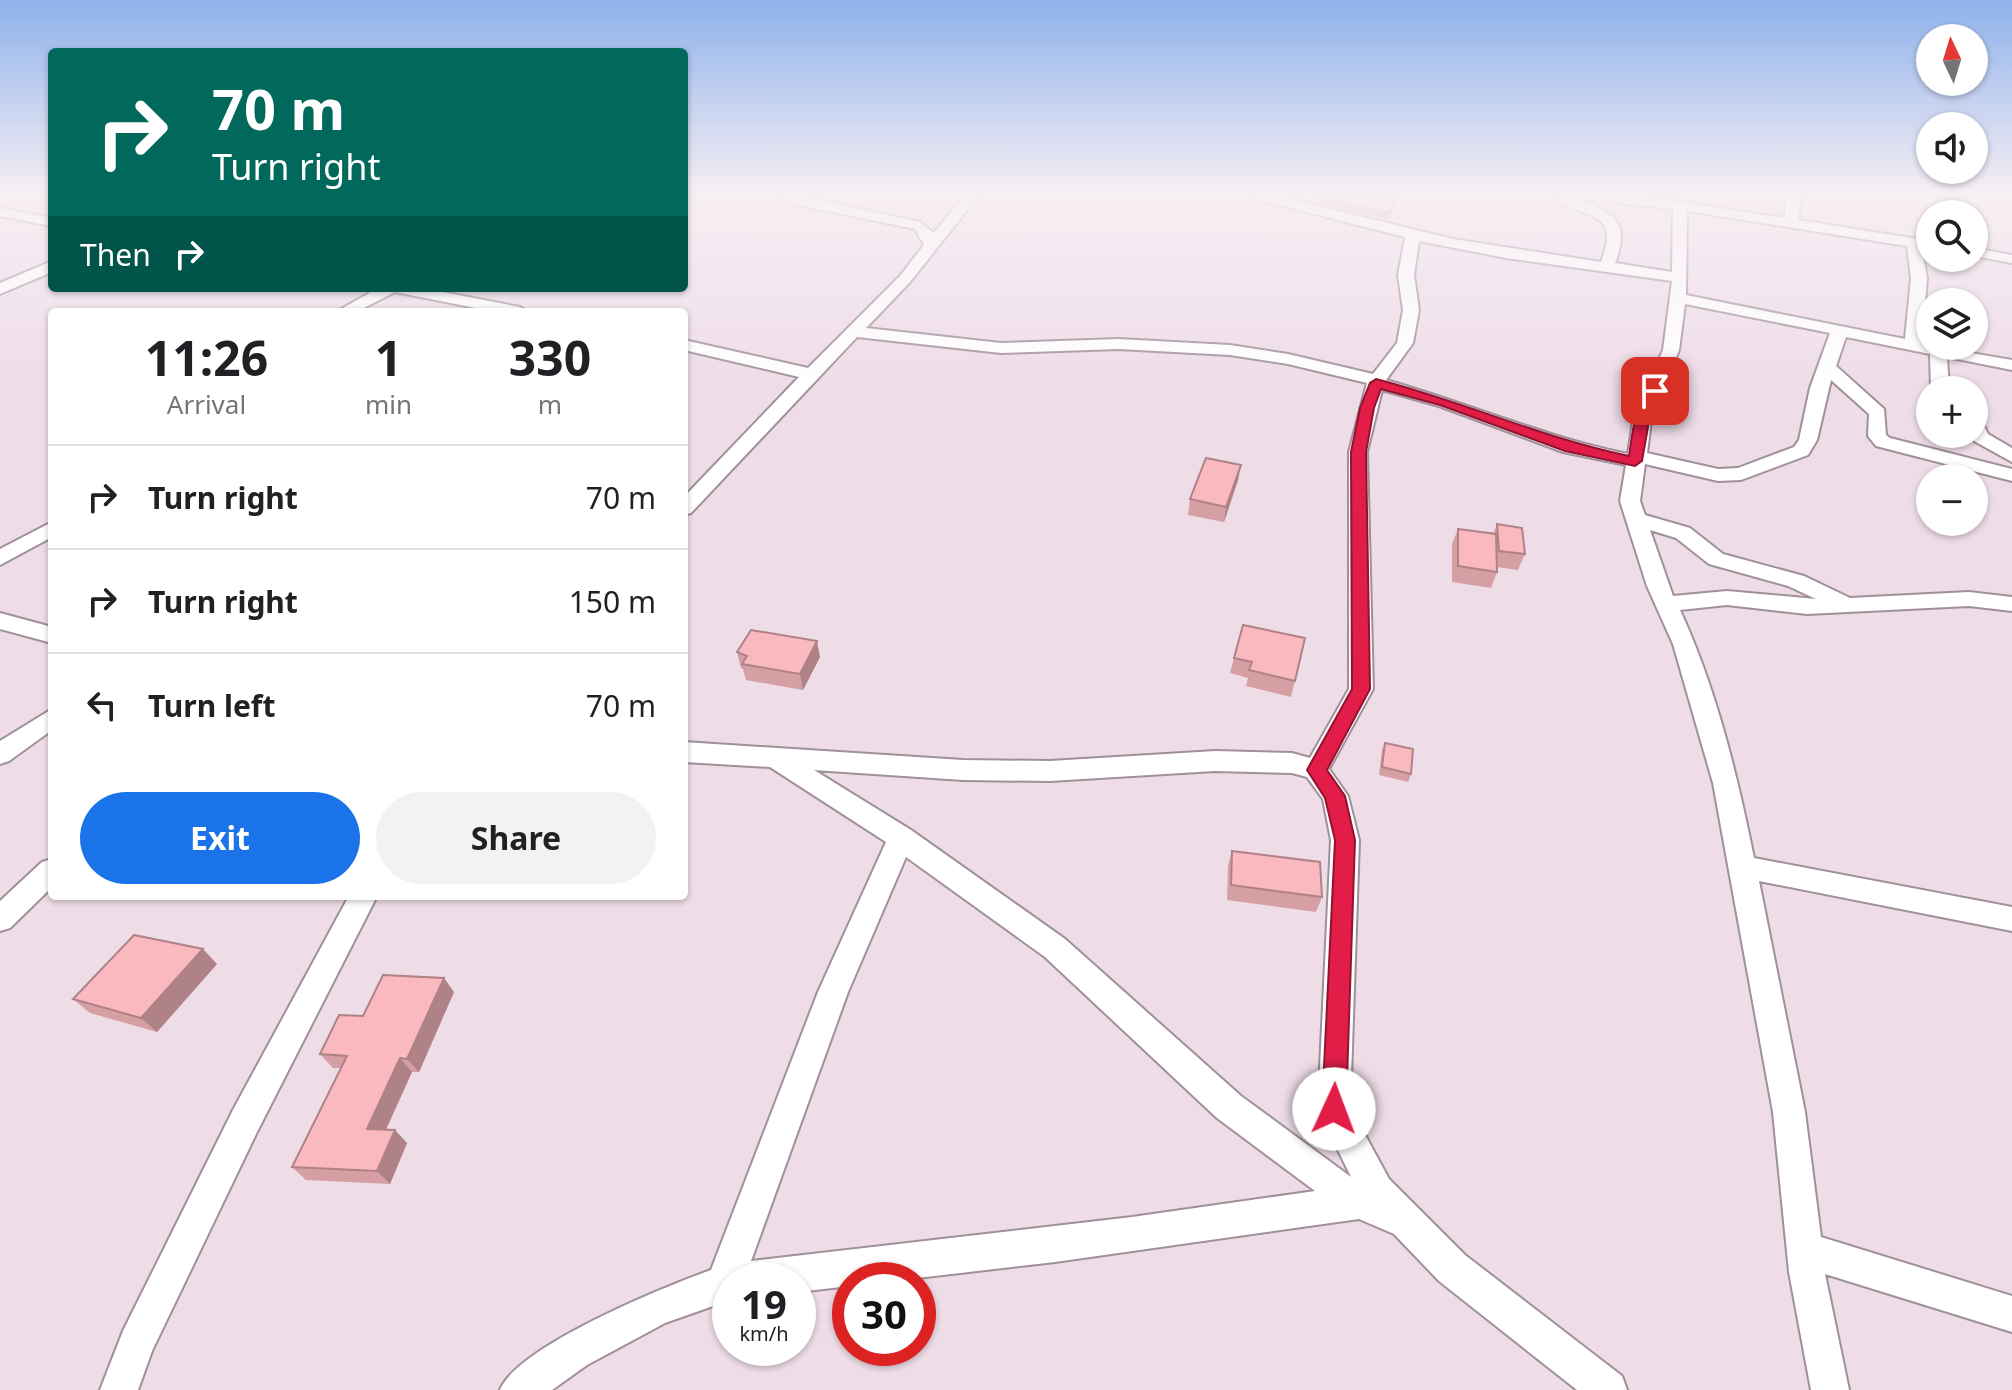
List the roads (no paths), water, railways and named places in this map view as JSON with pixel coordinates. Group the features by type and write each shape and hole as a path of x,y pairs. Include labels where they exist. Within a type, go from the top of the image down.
{"street":[{"path":"688,505 920,260"},
{"path":"1316,770 1361,689 1358,452 1367,408 1377,382 1405,343 1411,310 1406,275 1409,260"},
{"path":"1556,260 1606,267 1839,332 1916,347"},
{"path":"1606,267 1609,260"},
{"path":"1679,260 1671,350 1642,421 1630,501 1666,604 1684,644 1726,783 1789,1112 1804,1250 1830,1390"},
{"path":"0,289 48,268"},
{"path":"1913,346 1920,272"},
{"path":"352,308 382,292"},
{"path":"413,292 475,308"},
{"path":"854,332 1001,348 1119,344 1230,350 1288,359 1445,402 1559,445 1718,475 1741,474 1785,460 1801,451 1808,440 1819,388 1839,332"},
{"path":"688,346 811,374"},
{"path":"1986,360 2012,365"},
{"path":"1828,368 1878,413 1877,436 1883,442 2012,475"},
{"path":"1988,441 2012,456"},
{"path":"1636,519 1683,533 1716,559 1796,581 1845,604"},
{"path":"0,558 48,530"},
{"path":"1666,604 1727,598 1807,607 1969,599 2012,604"},
{"path":"0,621 48,634"},
{"path":"0,754 48,721"},
{"path":"688,752 963,770 1050,771 1215,761 1292,763 1316,770 1335,796 1345,840 1334,1109 1377,1191 1452,1268 1608,1390"},
{"path":"777,760 901,838 1055,948 1229,1107 1345,1193 1415,1230"},
{"path":"741,1262 833,992 901,838"},
{"path":"1744,867 2012,919"},
{"path":"0,919 48,874"},
{"path":"119,1390 136,1344 245,1121 361,900"},
{"path":"816,1272 1223,1225 1363,1201"},
{"path":"1804,1250 2012,1314"},
{"path":"519,1390 574,1352 656,1308 712,1289"}]}
